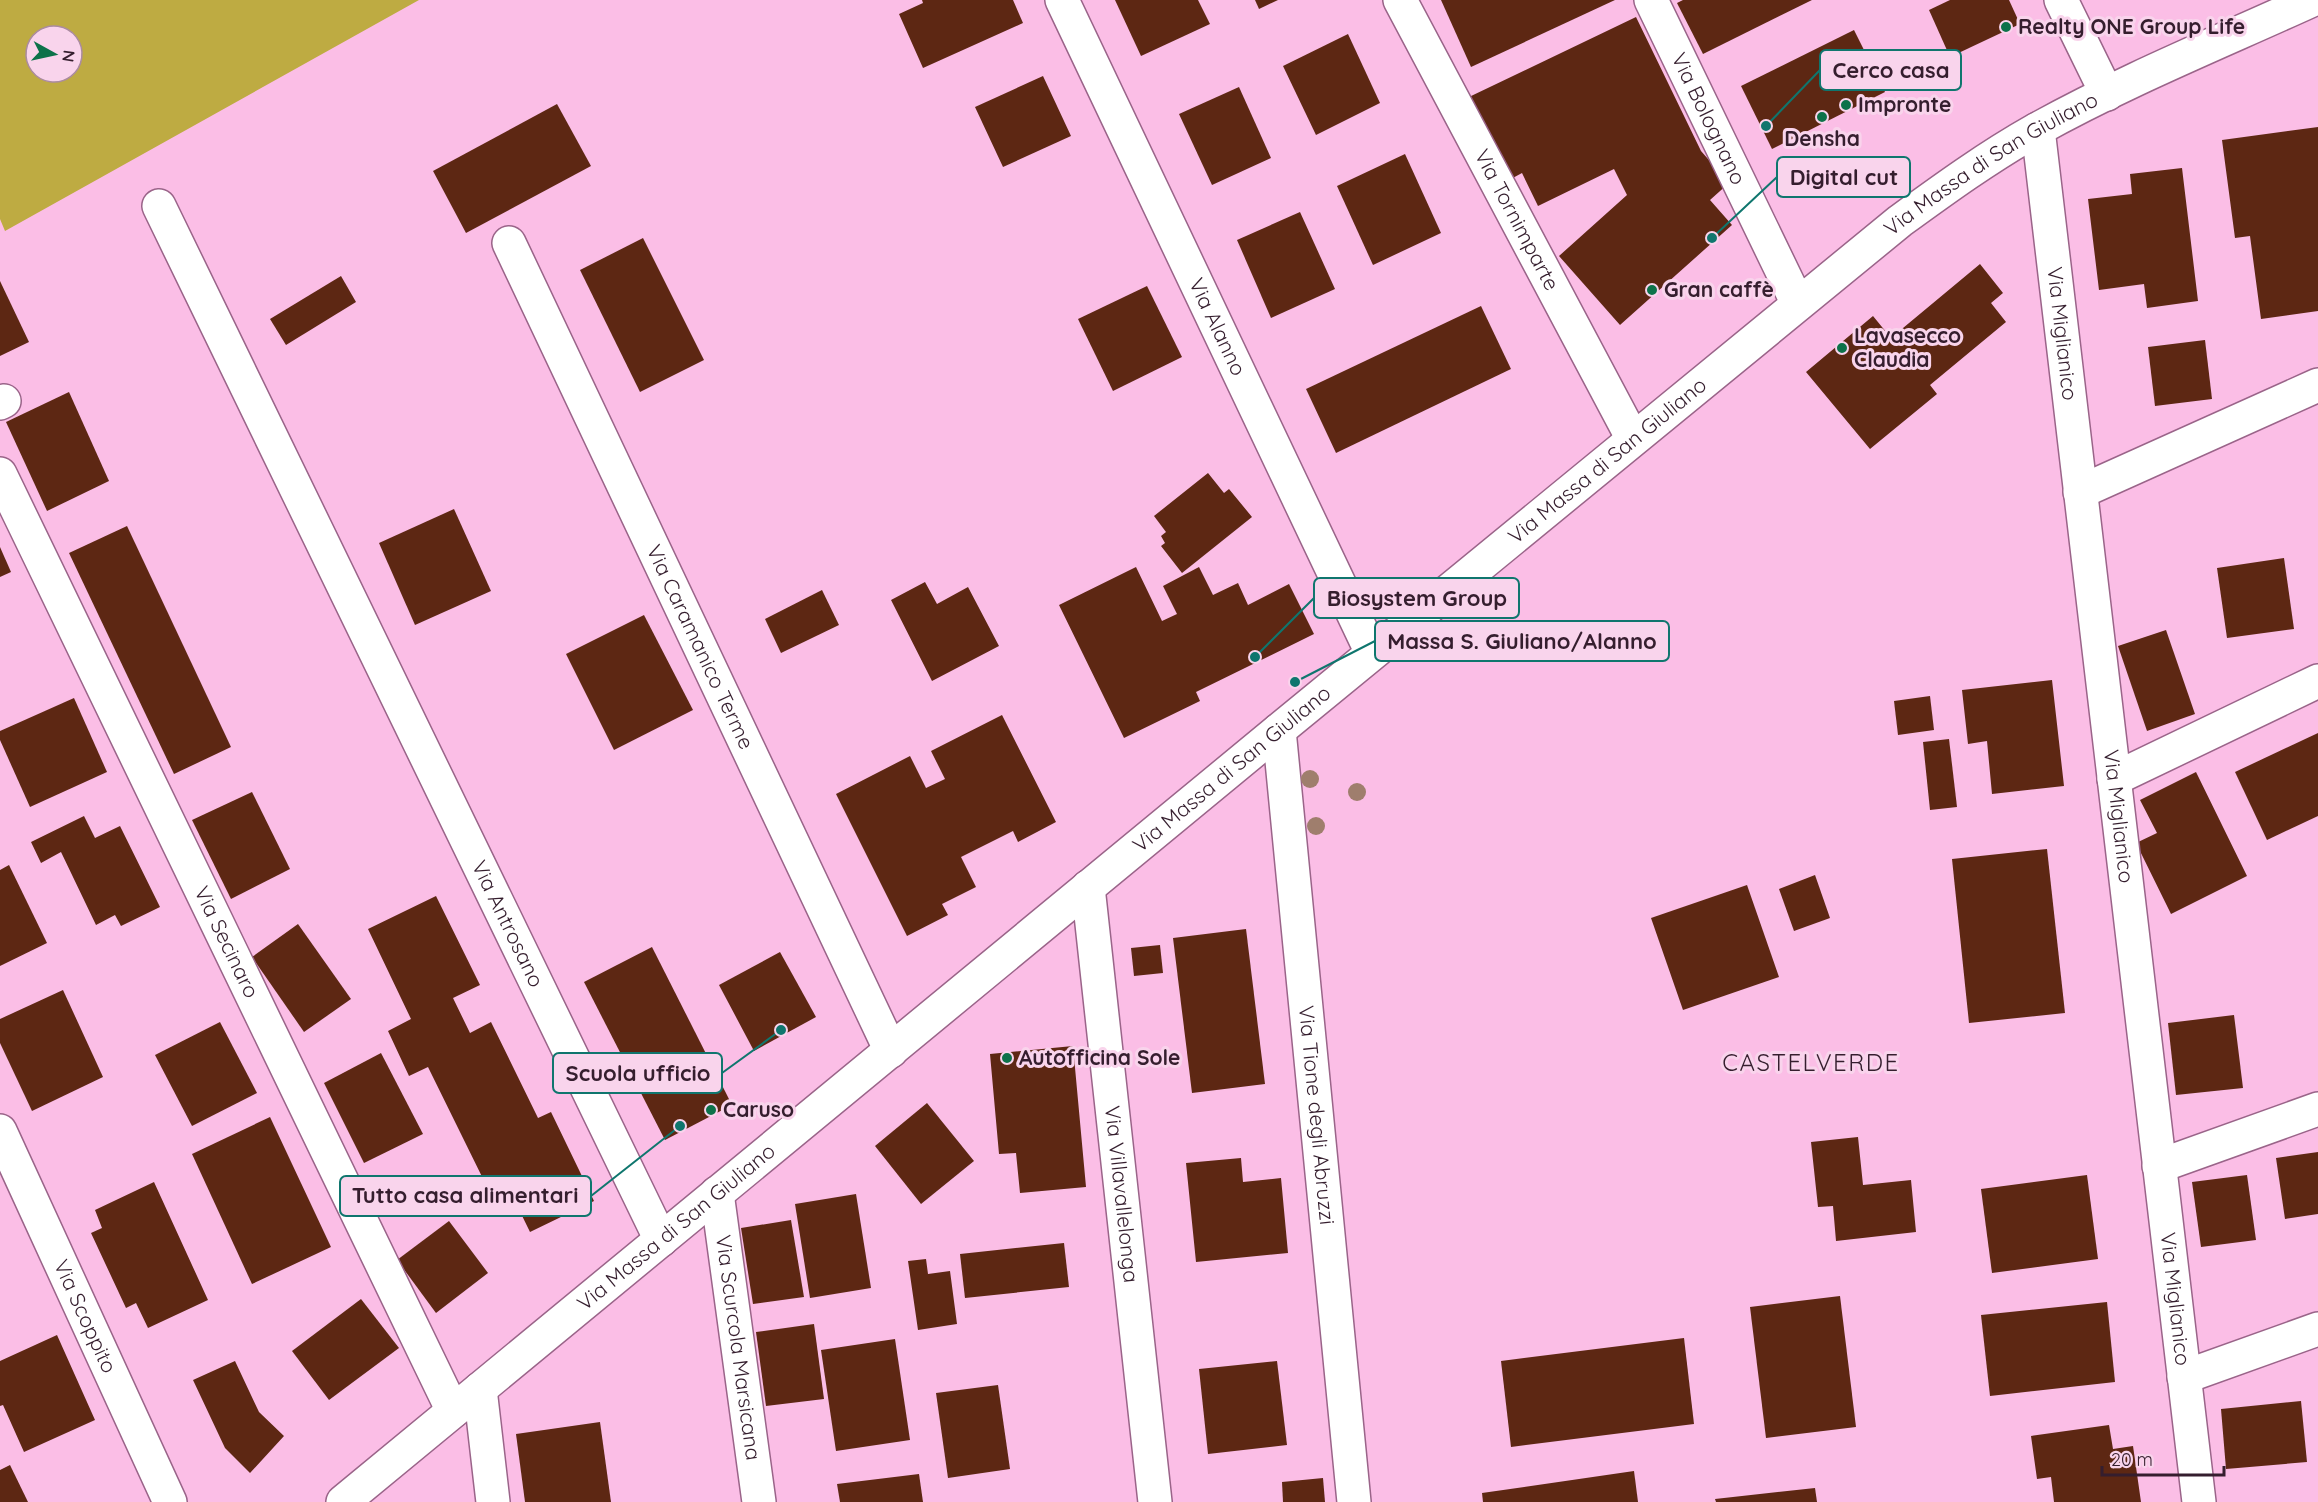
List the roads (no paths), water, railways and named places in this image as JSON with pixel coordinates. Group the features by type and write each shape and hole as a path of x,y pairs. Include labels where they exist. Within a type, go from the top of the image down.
{"street":[{"name":"Via Alanno","path":"1062,0 1372,653"},
{"name":"Via Tornimparte","path":"1400,0 1633,439"},
{"name":"Via Bolognano","path":"1651,0 1798,303"},
{"path":"2061,0 2107,94"},
{"name":"Via Massa di San Giuliano","path":"343,1502 1279,729 1900,221 1953,181 2038,129 2107,94 2312,0"},
{"name":"Via Miglianico","path":"2038,129 2199,1502"},
{"name":"Via Antrosano","path":"159,207 661,1240"},
{"name":"Via Caramanico Terme","path":"509,243 891,1051"},
{"path":"2080,492 2318,385"},
{"name":"Via Secinaro","path":"0,474 453,1411"},
{"path":"2114,779 2318,681"},
{"name":"Via Tione degli Abruzzi","path":"1279,729 1354,1502"},
{"name":"Via Villavallelonga","path":"1088,887 1155,1502"},
{"path":"2159,1166 2318,1110"},
{"name":"Via Scoppito","path":"0,1131 170,1502"},
{"name":"Via Scurcola Marsicana","path":"717,1194 759,1502"},
{"path":"2184,1377 2318,1329"},
{"path":"480,1389 493,1502"}],"place":[{"name":"Realty ONE Group Life","path":"2006,27"},
{"name":"Impronte","path":"1846,105"},
{"name":"Densha","path":"1822,117"},
{"name":"Cerco casa","path":"1766,126"},
{"name":"Digital cut","path":"1712,238"},
{"name":"Gran caffè","path":"1652,290"},
{"name":"Lavasecco Claudia","path":"1842,348"},
{"name":"Biosystem Group","path":"1255,657"},
{"name":"Massa S. Giuliano/Alanno","path":"1295,682"},
{"name":"Scuola ufficio","path":"781,1030"},
{"name":"Autofficina Sole","path":"1007,1058"},
{"name":"Caruso","path":"711,1110"},
{"name":"Tutto casa alimentari","path":"680,1126"}],"district":[{"name":"CASTELVERDE","path":"1811,1063"}]}
